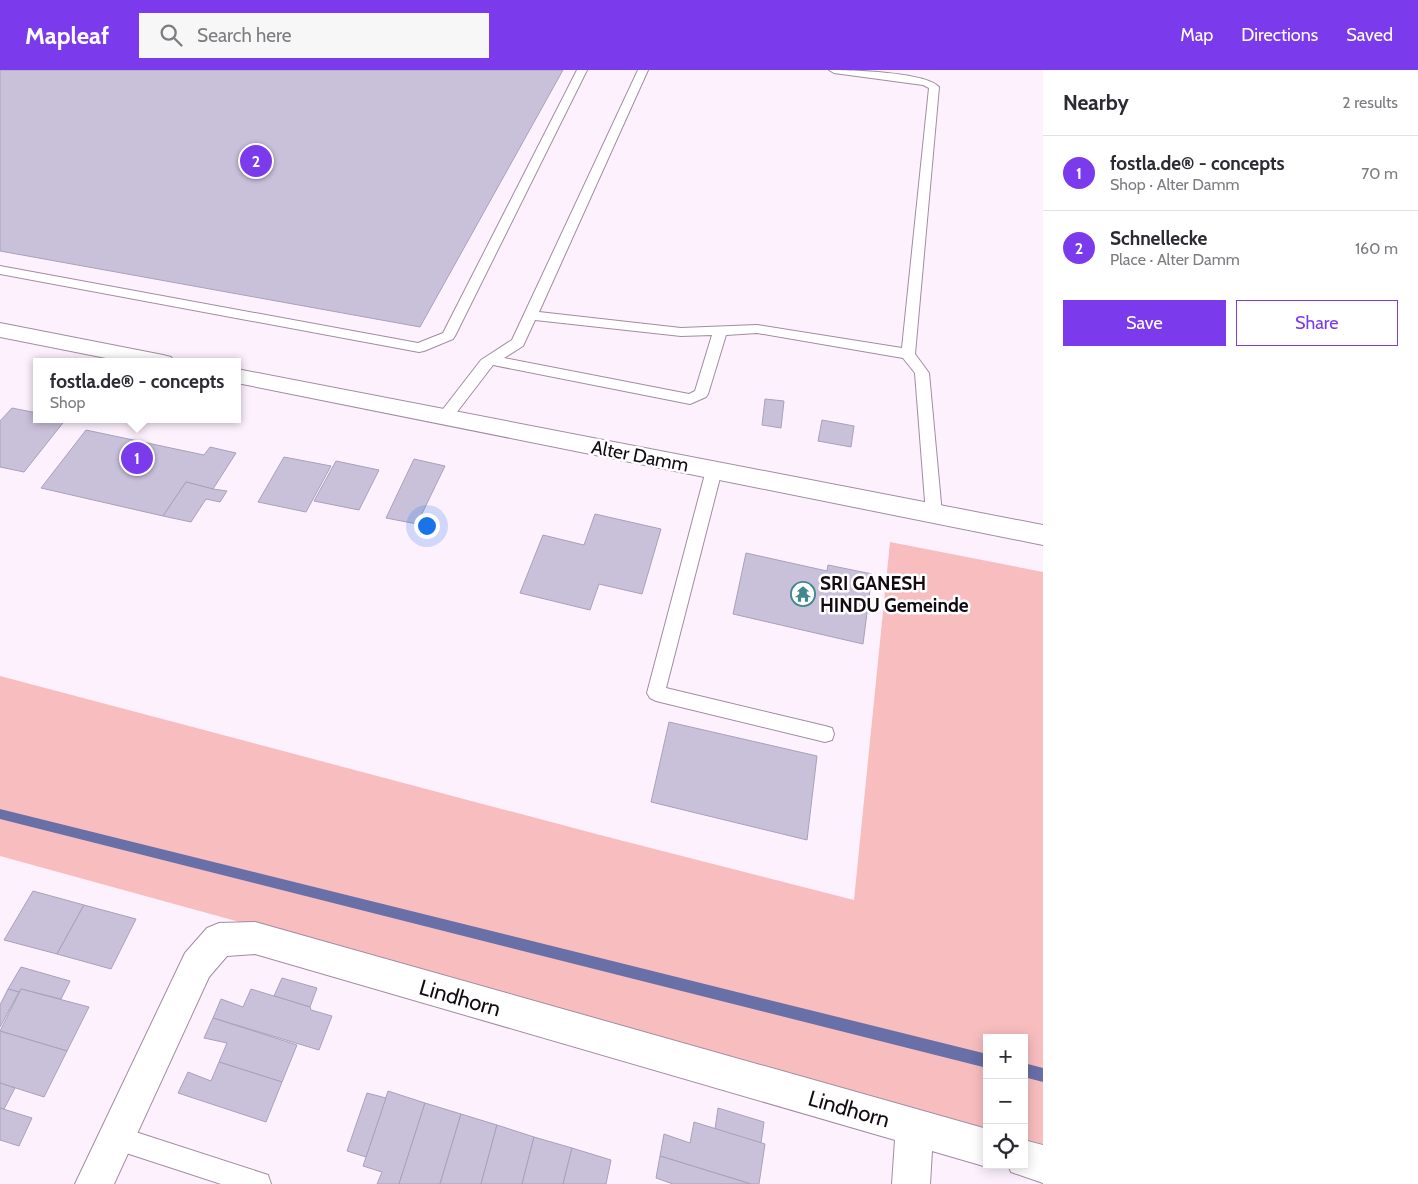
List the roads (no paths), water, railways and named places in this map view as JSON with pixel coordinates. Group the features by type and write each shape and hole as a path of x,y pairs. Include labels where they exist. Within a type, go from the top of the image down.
{"street":[{"path":"0,330 143,358"},
{"name":"Alter Damm","path":"241,377 1043,535"},
{"name":"Lindhorn","path":"94,1184 197,965 219,940 255,938 983,1147"},
{"path":"911,1184 914,1128"},
{"path":"1028,1160 1043,1164"}],"lane":[{"path":"0,270 419,348 448,336 582,70"},
{"path":"445,417 486,363 518,343 643,70"},
{"path":"834,70 921,82 934,87 908,354 922,373 934,514"},
{"path":"531,315 604,325 681,332 757,329 908,354"},
{"path":"491,360 697,398 701,394 720,330"},
{"path":"714,470 656,693 825,734"},
{"path":"117,1138 259,1184"}],"waterway":[{"path":"0,814 983,1060"},
{"path":"1028,1071 1043,1075"}],"place":[{"name":"Schnellecke","path":"256,161"},
{"name":"fostla.de® - concepts","path":"137,458"},
{"name":"SRI GANESH HINDU Gemeinde","path":"803,594"}]}
